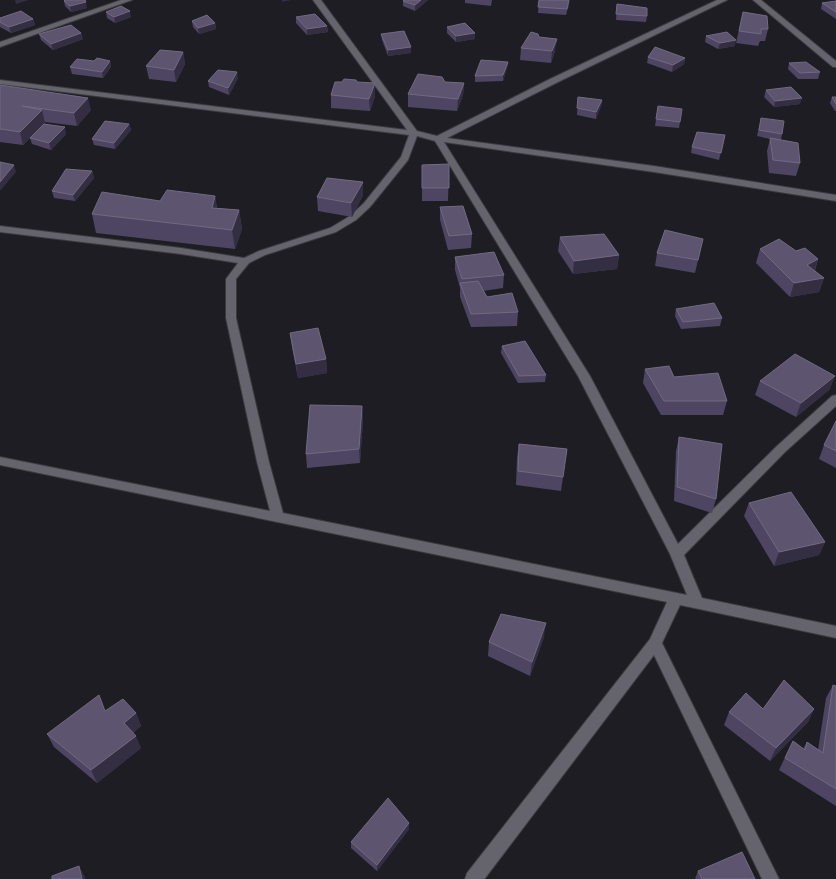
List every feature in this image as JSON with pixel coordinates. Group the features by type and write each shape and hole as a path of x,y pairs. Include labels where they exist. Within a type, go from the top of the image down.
{"street":[{"path":"0,45 128,0"},
{"path":"317,0 414,133"},
{"path":"438,139 553,81 723,0"},
{"path":"757,0 836,65"},
{"path":"0,82 414,133 438,139 654,169 836,198"},
{"path":"278,517 263,462 231,318 231,279 245,261 262,252 333,230 353,218 367,205 405,158 414,133"},
{"path":"438,139 584,376 677,554 697,603"},
{"path":"0,229 181,251 245,261"},
{"path":"677,554 781,449 836,399"},
{"path":"0,461 676,598 836,632"},
{"path":"473,879 654,643 676,598"},
{"path":"654,643 771,879"}],"building":[{"path":"85,0 86,2 70,6 64,1"},
{"path":"421,0 415,5 403,1"},
{"path":"539,0 569,0 567,9 538,7"},
{"path":"836,1 836,12 822,3"},
{"path":"617,4 647,8 647,16 616,14"},
{"path":"121,6 130,11 114,17 106,12"},
{"path":"21,11 33,19 9,27 0,22 0,18"},
{"path":"743,12 767,16 768,29 761,29 761,34 739,31"},
{"path":"315,14 327,26 307,29 296,17"},
{"path":"207,15 215,23 198,28 192,21"},
{"path":"465,23 475,33 456,36 447,27"},
{"path":"71,25 81,33 51,44 39,34"},
{"path":"404,31 411,47 388,50 381,34"},
{"path":"531,32 538,34 539,37 557,39 552,51 521,48"},
{"path":"727,32 736,40 720,43 706,36"},
{"path":"655,47 685,58 673,65 648,57"},
{"path":"160,50 183,52 174,70 146,66"},
{"path":"97,58 110,61 102,72 70,67 77,59 94,61"},
{"path":"481,60 508,62 503,75 475,76"},
{"path":"806,62 820,72 800,73 789,63"},
{"path":"218,70 237,72 228,88 208,81"},
{"path":"418,74 442,77 445,82 464,83 458,99 408,94"},
{"path":"344,79 356,80 357,82 375,83 369,99 331,95 335,82 342,82"},
{"path":"0,85 88,98 74,113 22,106 42,110 20,132 0,129"},
{"path":"791,87 802,98 775,101 766,90"},
{"path":"578,97 602,100 596,112 577,108"},
{"path":"832,97 836,97 836,104"},
{"path":"658,106 682,109 680,122 656,119"},
{"path":"761,118 784,121 782,134 759,130"},
{"path":"105,121 129,124 114,143 92,139"},
{"path":"44,124 65,127 49,143 30,138"},
{"path":"697,132 725,135 721,153 692,147"},
{"path":"770,138 798,143 800,163 773,160"},
{"path":"0,162 14,165 0,182"},
{"path":"449,164 449,188 422,188 422,165"},
{"path":"66,169 92,171 73,195 52,191"},
{"path":"327,178 363,182 351,203 317,197"},
{"path":"167,190 215,196 212,208 239,210 232,230 92,214 102,192 160,201"},
{"path":"463,206 472,234 449,236 440,207"},
{"path":"665,230 703,239 698,260 657,253"},
{"path":"604,234 619,255 574,261 560,237"},
{"path":"779,239 796,251 805,248 818,259 807,265 824,278 794,283 760,249"},
{"path":"494,252 504,275 462,279 455,257"},
{"path":"478,281 487,297 512,293 518,312 471,314 460,283"},
{"path":"714,303 722,318 683,322 676,309"},
{"path":"318,328 326,359 296,364 290,333"},
{"path":"525,341 546,375 519,376 502,346"},
{"path":"795,354 835,376 801,403 760,381"},
{"path":"669,366 674,377 718,373 727,401 664,401 645,369"},
{"path":"310,405 362,406 359,449 306,454"},
{"path":"836,421 836,451 824,445"},
{"path":"679,437 722,444 716,499 677,487"},
{"path":"519,444 567,449 563,477 518,471"},
{"path":"791,492 825,542 779,552 749,503"},
{"path":"501,614 546,623 532,662 489,642"},
{"path":"784,680 814,709 776,748 729,712 746,693 763,709"},
{"path":"833,685 836,686 836,789 785,758 793,741 805,750 807,742 823,753"},
{"path":"99,695 105,711 123,699 136,713 124,723 136,736 91,770 47,734"},
{"path":"388,798 409,823 377,865 351,842"},
{"path":"742,852 755,879 702,879 698,871"},
{"path":"79,866 82,879 52,879 52,876"}]}
